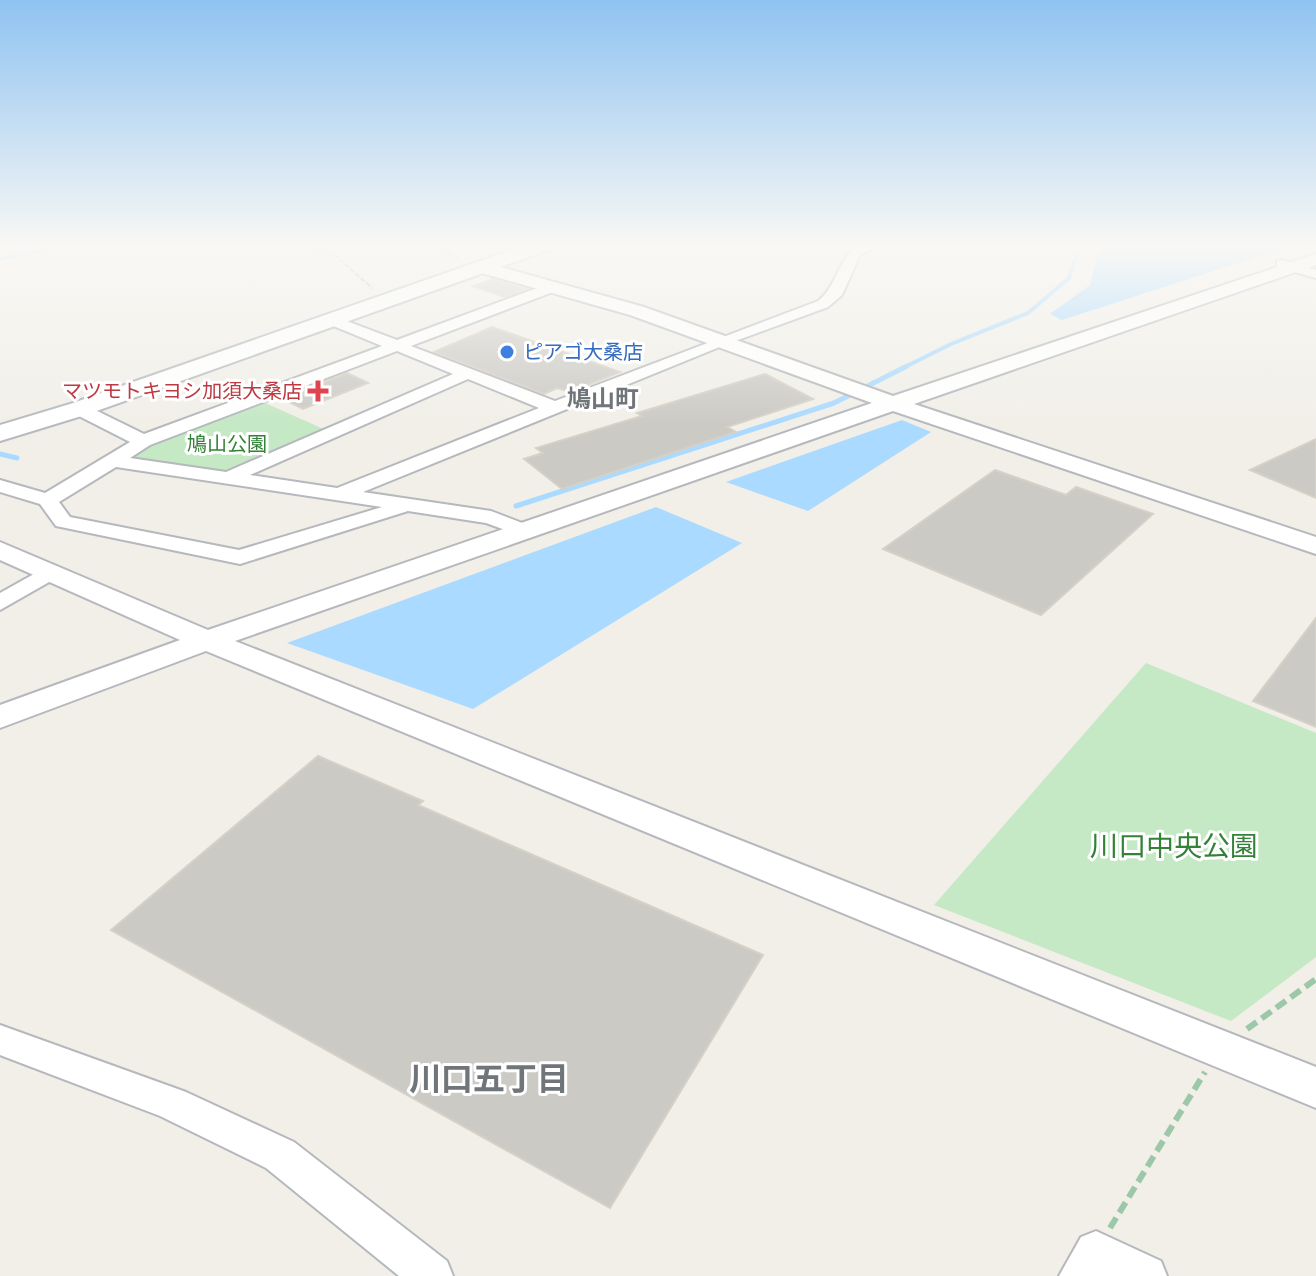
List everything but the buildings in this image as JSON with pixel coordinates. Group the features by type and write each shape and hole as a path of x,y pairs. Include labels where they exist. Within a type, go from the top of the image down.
{"main road":[{"path":"0,433 79,409 377,305"}],"street":[{"path":"47,500 143,441 507,305"},
{"path":"614,305 887,401 1316,546"},
{"path":"338,495 721,341 821,305"},
{"path":"0,697 196,635 887,401 1184,305"},
{"path":"331,320 556,408"},
{"path":"226,479 469,373"},
{"path":"79,409 143,441"},
{"path":"113,461 410,505 516,526"},
{"path":"0,486 47,500 63,522 240,557 410,505"},
{"path":"0,550 196,635 1316,1088"},
{"path":"0,603 50,572"},
{"path":"0,717 196,635"},
{"path":"0,1040 173,1104 280,1155 432,1276"},
{"path":"1088,1264 1146,1276"}],"path":[{"path":"1088,1264 1218,1049 1316,979"}],"green space":[{"name":"鳩山公園","path":"263,402 328,431 234,471 221,473 127,458 148,446"},
{"name":"川口中央公園","path":"1146,663 1316,733 1316,957 1231,1021 934,905"}],"water":[{"path":"1063,305 1110,305 1062,320 1050,314"},
{"path":"902,420 931,432 808,511 726,482"},
{"path":"656,507 742,543 473,709 287,643"}],"waterway":[{"path":"907,366 951,344 1028,313 1038,305"},
{"path":"516,506 834,403 907,366"},
{"path":"903,368 907,366"},
{"path":"0,454 17,458"}],"place":[{"name":"ピアゴ大桑店","path":"507,352"},
{"name":"マツモトキヨシ加須大桑店","path":"318,391"}],"district":[{"name":"鳩山町","path":"603,398"},
{"name":"川口五丁目","path":"489,1078"}]}
